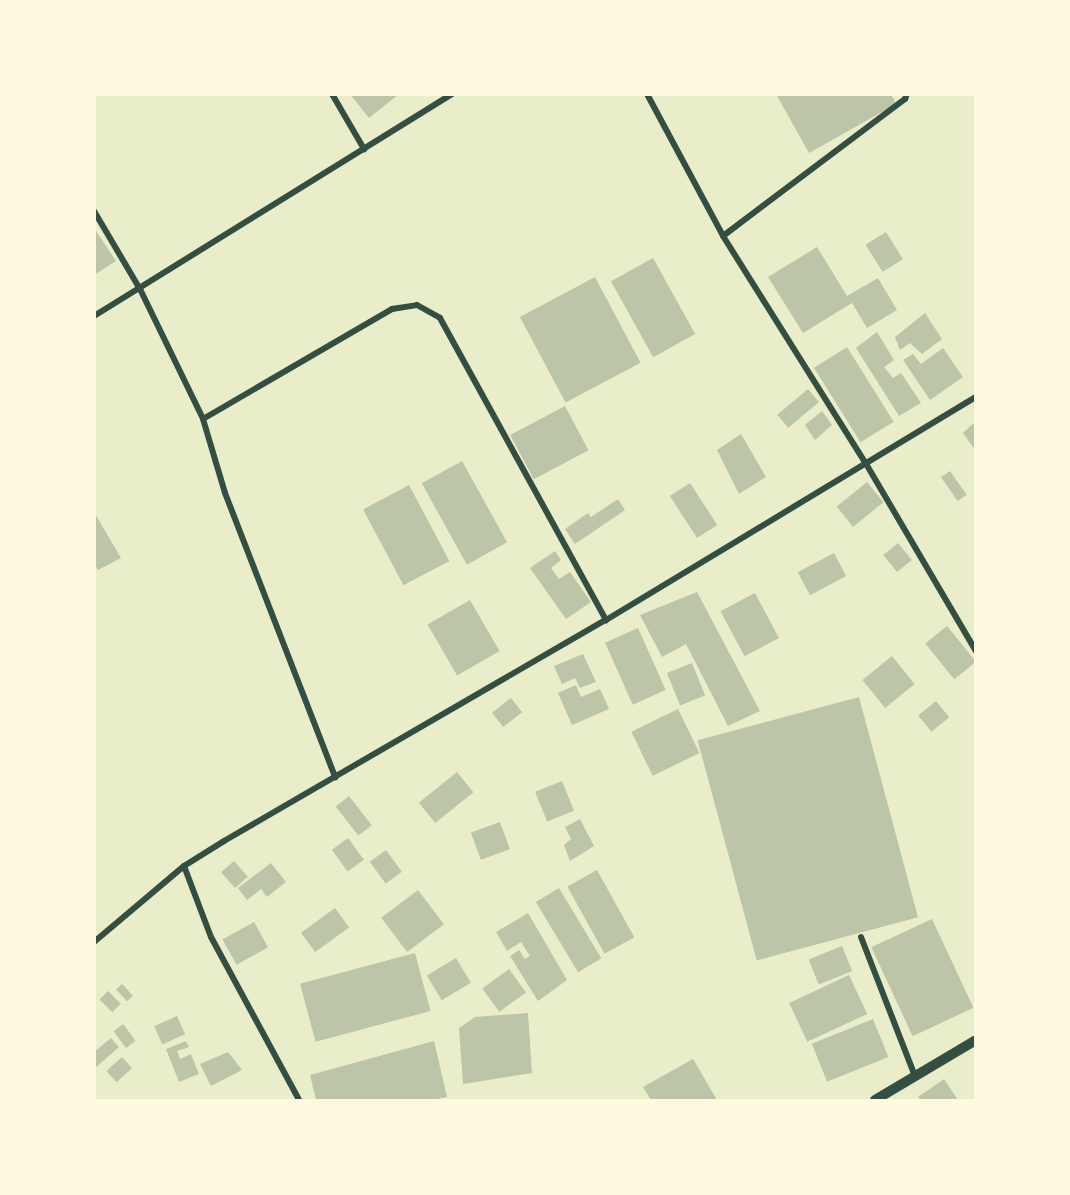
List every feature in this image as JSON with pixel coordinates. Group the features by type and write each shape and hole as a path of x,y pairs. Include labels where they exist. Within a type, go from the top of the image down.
{"street":[{"path":"332,94 364,149"},
{"path":"94,316 140,290 452,94"},
{"path":"647,94 723,236 865,462 975,651"},
{"path":"723,236 905,99 908,94"},
{"path":"94,211 140,290 203,419 233,514 335,777"},
{"path":"203,419 392,309 417,305 440,318 606,620"},
{"path":"94,942 184,866 606,620 975,396"},
{"path":"184,866 212,937 299,1101"},
{"path":"861,937 915,1076"},
{"path":"875,1101 975,1040"}],"building":[{"path":"350,94 399,94 369,118"},
{"path":"776,94 891,94 896,104 809,153"},
{"path":"94,228 116,261 94,275"},
{"path":"886,232 903,259 883,272 866,245"},
{"path":"817,247 847,296 878,278 897,310 867,328 852,303 803,333 768,277"},
{"path":"653,258 695,334 653,357 611,281"},
{"path":"595,277 641,363 565,403 520,317"},
{"path":"925,313 942,339 922,354 910,343 900,350 895,337"},
{"path":"877,332 894,360 884,367 893,378 901,373 921,403 899,416 856,348"},
{"path":"847,347 894,422 861,442 814,368"},
{"path":"943,348 963,377 930,400 903,360 913,354 921,364"},
{"path":"808,389 819,402 788,428 777,415"},
{"path":"565,406 588,450 534,479 510,435"},
{"path":"822,411 832,425 815,440 805,425"},
{"path":"976,421 976,451 963,433"},
{"path":"741,434 766,477 739,494 717,450"},
{"path":"462,461 507,542 467,565 422,483"},
{"path":"950,471 967,495 958,501 941,477"},
{"path":"867,482 883,502 853,527 837,507"},
{"path":"690,483 717,525 697,538 670,496"},
{"path":"409,485 449,561 403,585 363,509"},
{"path":"618,499 625,510 575,544 565,529 588,513 591,517"},
{"path":"94,512 121,558 98,570 94,564"},
{"path":"898,543 912,560 897,572 883,555"},
{"path":"555,551 561,560 551,568 559,579 570,572 591,602 566,619 530,568"},
{"path":"834,553 846,576 810,595 798,572"},
{"path":"697,592 760,711 728,726 686,644 662,657 640,615"},
{"path":"755,593 779,638 745,656 721,611"},
{"path":"470,600 500,651 457,676 428,624"},
{"path":"947,626 976,662 954,679 925,644"},
{"path":"638,628 666,690 633,705 605,643"},
{"path":"583,654 596,682 580,688 575,678 562,684 554,666"},
{"path":"892,656 915,684 885,708 862,680"},
{"path":"692,663 705,695 680,706 667,673"},
{"path":"576,685 581,697 600,689 609,709 572,725 558,693"},
{"path":"859,697 918,917 757,960 698,740"},
{"path":"511,698 522,712 503,727 492,713"},
{"path":"936,701 949,717 931,732 918,715"},
{"path":"678,709 699,753 653,776 631,732"},
{"path":"457,772 473,792 435,823 419,803"},
{"path":"562,781 574,811 547,822 535,792"},
{"path":"349,796 372,825 358,836 336,806"},
{"path":"580,819 594,846 570,861 564,845 571,839 565,827"},
{"path":"500,822 510,849 481,860 471,833"},
{"path":"348,838 364,860 348,872 332,850"},
{"path":"386,850 402,872 386,884 370,862"},
{"path":"234,861 248,877 235,888 221,872"},
{"path":"271,863 286,882 267,897 261,889 247,900 238,888"},
{"path":"597,870 634,937 605,954 567,886"},
{"path":"559,888 601,958 578,972 536,902"},
{"path":"418,890 444,924 407,952 381,918"},
{"path":"335,908 349,927 315,952 301,933"},
{"path":"528,913 567,980 538,1001 510,956 519,950 525,959 530,956 521,942 507,951 496,932"},
{"path":"932,919 973,1008 913,1036 871,947"},
{"path":"254,922 268,947 237,965 223,939"},
{"path":"842,946 852,971 819,985 809,959"},
{"path":"415,953 431,1011 316,1042 300,984"},
{"path":"456,958 471,983 442,1000 427,976"},
{"path":"509,969 526,992 499,1012 482,988"},
{"path":"849,975 867,1014 807,1042 789,1003"},
{"path":"122,984 133,996 127,1001 116,989"},
{"path":"108,991 121,1004 112,1012 100,999"},
{"path":"528,1013 532,1073 463,1084 459,1028 475,1017"},
{"path":"177,1016 185,1034 162,1044 154,1026"},
{"path":"873,1019 888,1057 827,1082 812,1044"},
{"path":"123,1024 136,1041 126,1048 113,1031"},
{"path":"111,1038 119,1047 94,1069 94,1052"},
{"path":"186,1041 189,1047 177,1051 180,1059 191,1054 199,1074 179,1082 166,1049"},
{"path":"434,1041 447,1097 433,1100 316,1100 310,1075"},
{"path":"228,1052 242,1070 211,1086 200,1064"},
{"path":"122,1057 132,1068 116,1082 106,1071"},
{"path":"693,1059 717,1100 651,1100 643,1087"},
{"path":"944,1079 958,1100 921,1100 918,1097"}]}
